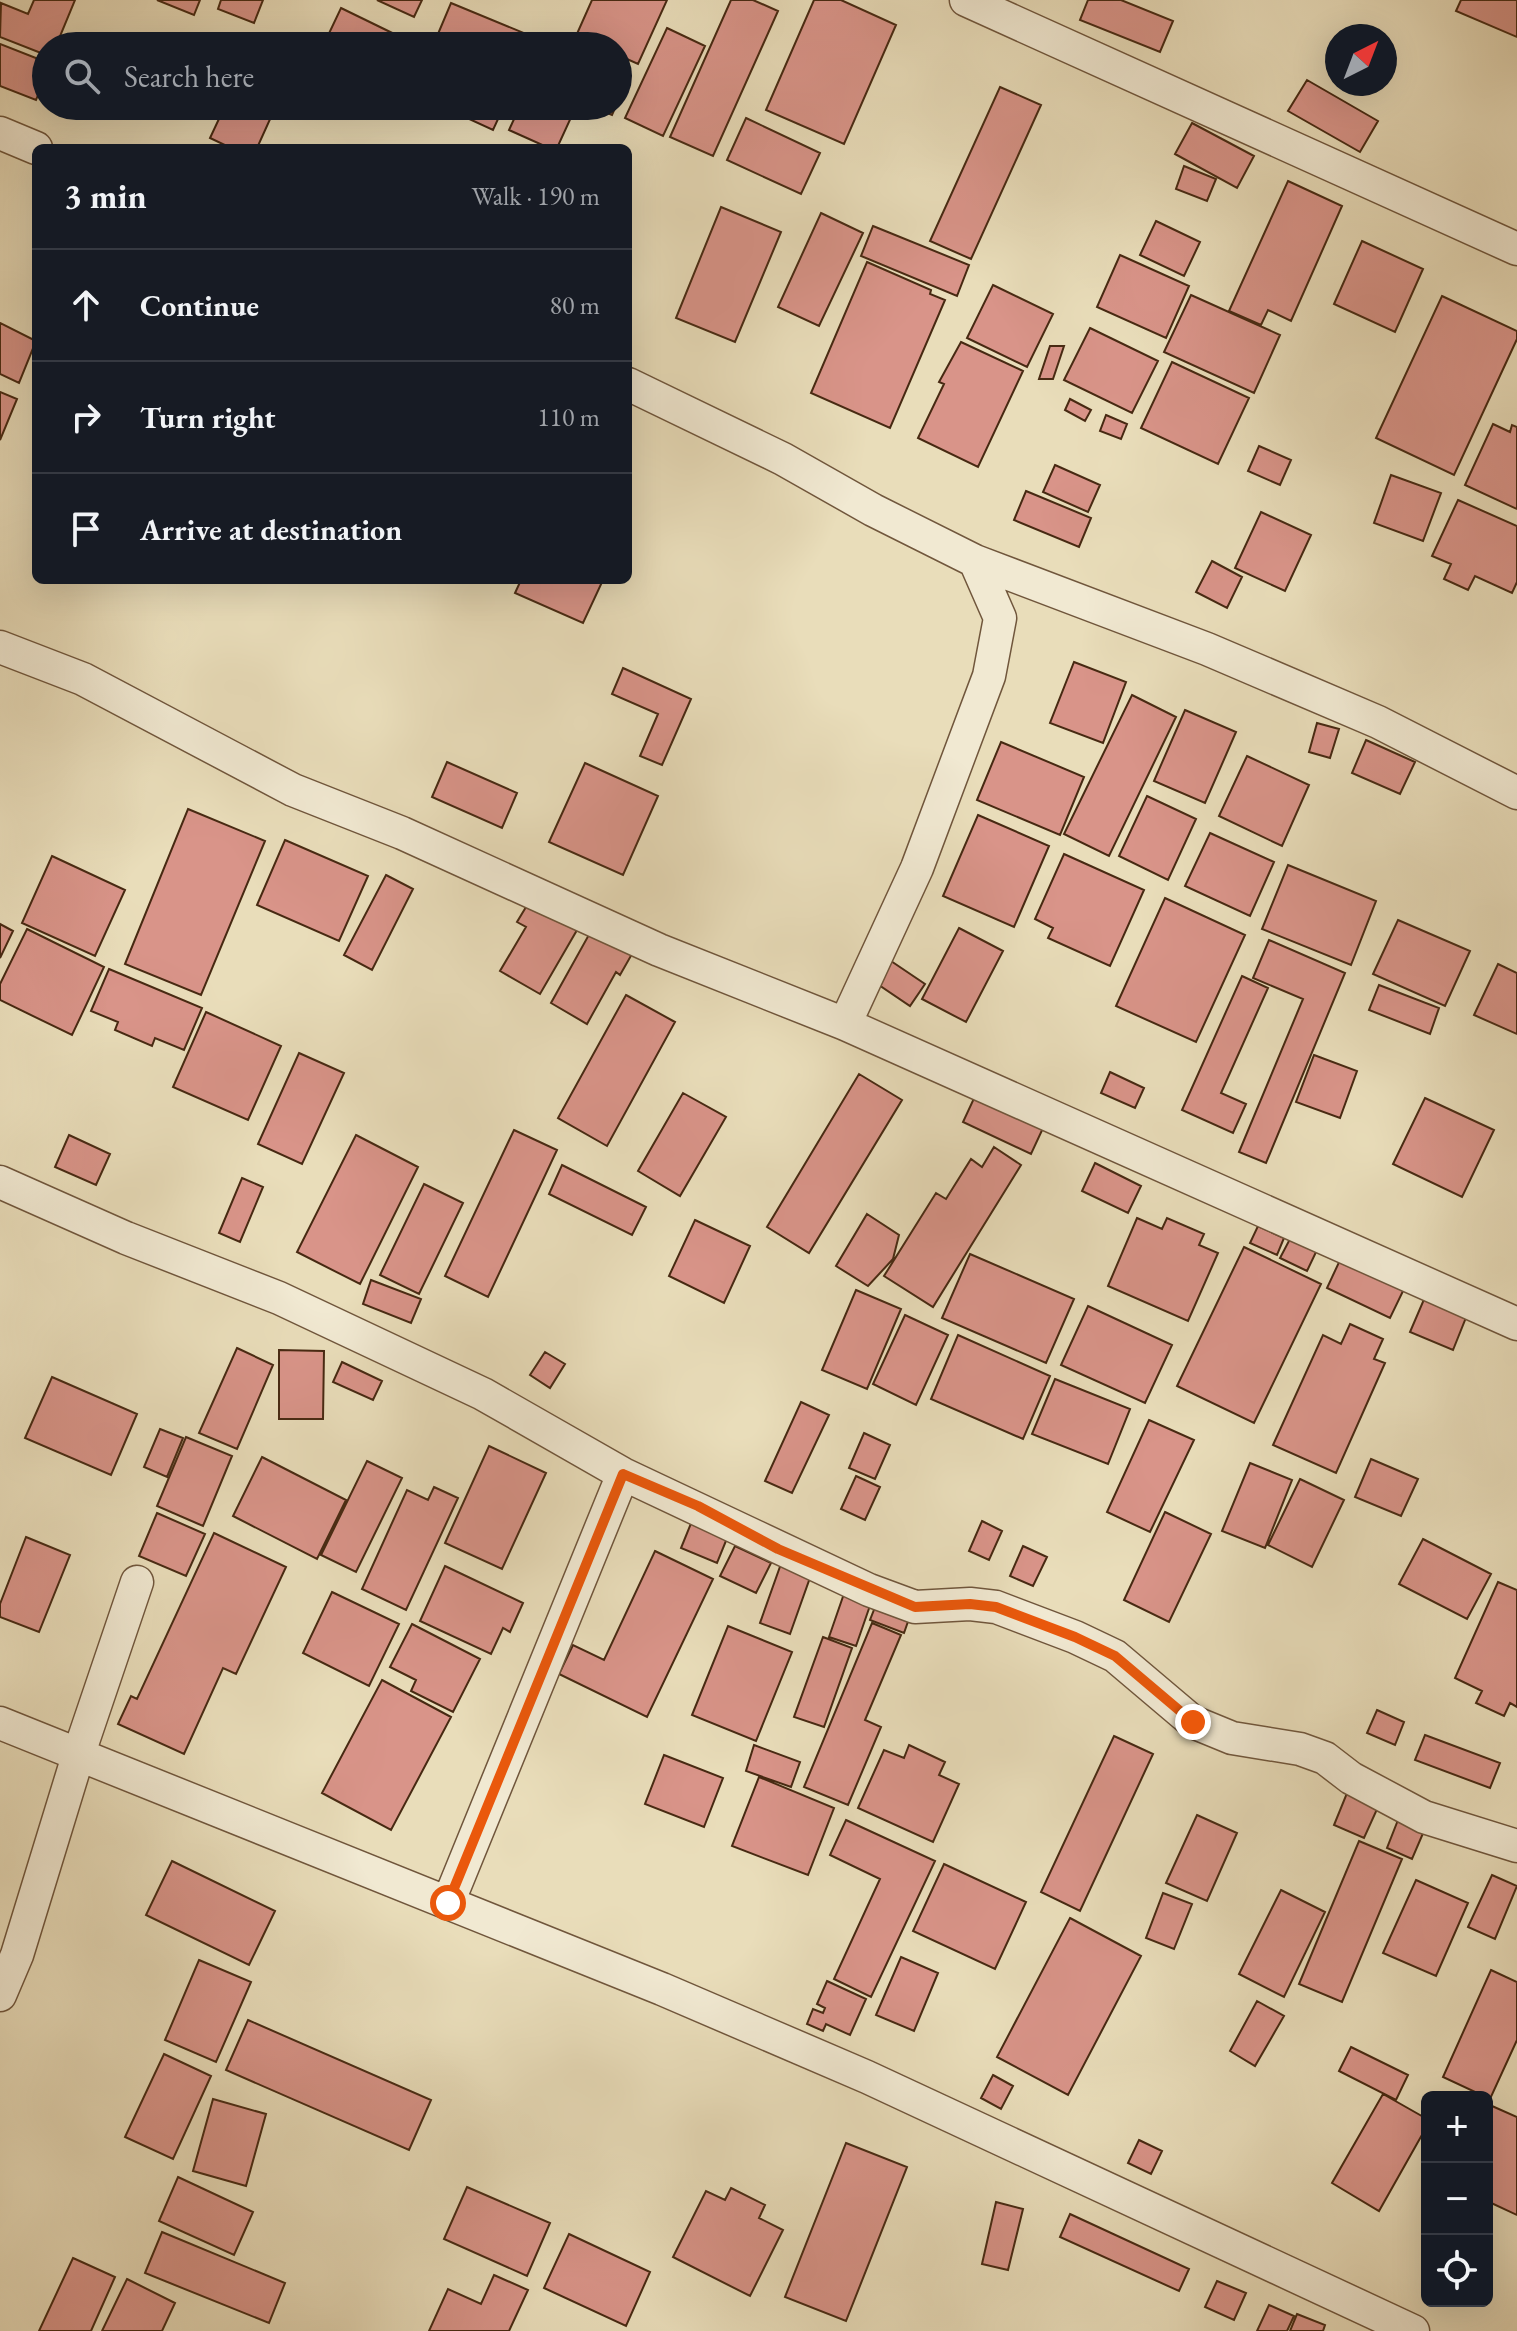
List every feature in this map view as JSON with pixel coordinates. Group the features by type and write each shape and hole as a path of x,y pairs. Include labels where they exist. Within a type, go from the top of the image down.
{"street":[{"path":"966,0 1517,249"},
{"path":"0,133 32,146"},
{"path":"632,386 783,459 873,510 975,561 1222,655 1378,722 1517,793"},
{"path":"845,1024 917,868 989,676 1000,618 975,561"},
{"path":"0,647 83,679 293,790 402,833 659,950 845,1024 1517,1324"},
{"path":"0,1182 279,1298 483,1394 623,1474 698,1506 778,1549 915,1607 970,1604 996,1607 1075,1637 1115,1656 1193,1722 1232,1738 1300,1749 1325,1758 1351,1778 1424,1817 1517,1846"},
{"path":"448,1903 623,1474"},
{"path":"0,1995 17,1955 78,1756 137,1582"},
{"path":"0,1723 448,1903 867,2077 1413,2331"}],"building":[{"path":"34,0 75,0 62,32 32,32 32,50 0,37 1,3 28,14"},
{"path":"157,0 200,0 194,15"},
{"path":"221,0 263,0 254,23 218,9"},
{"path":"377,0 422,0 414,17"},
{"path":"592,0 667,0 638,64 632,61 632,32 578,32"},
{"path":"731,0 753,0 778,11 713,156 670,137"},
{"path":"814,0 841,0 896,25 844,144 766,110"},
{"path":"1088,0 1121,0 1173,21 1160,52 1080,20"},
{"path":"1461,0 1517,0 1517,37 1456,11"},
{"path":"451,3 521,32 439,32"},
{"path":"341,8 390,32 330,32"},
{"path":"667,28 705,46 663,136 629,120 632,120 632,103"},
{"path":"0,44 32,57 32,98 0,86"},
{"path":"1307,80 1325,90 1325,96 1335,96 1378,121 1360,152 1288,111"},
{"path":"1000,87 1041,105 971,259 930,241"},
{"path":"746,118 820,153 801,194 727,160"},
{"path":"218,120 270,120 259,144 223,144 210,138"},
{"path":"471,120 498,120 493,130"},
{"path":"514,120 570,120 559,144 540,144 509,130"},
{"path":"1192,123 1254,156 1237,188 1175,154"},
{"path":"1184,166 1216,179 1207,201 1176,189"},
{"path":"1288,181 1342,206 1291,321 1268,310 1261,325 1229,311"},
{"path":"721,207 781,232 735,342 676,318"},
{"path":"821,213 863,233 819,326 778,307"},
{"path":"1156,221 1200,242 1184,276 1140,255"},
{"path":"873,226 969,265 957,296 861,256"},
{"path":"1362,241 1423,269 1395,332 1334,304"},
{"path":"1120,255 1189,286 1166,338 1097,307"},
{"path":"867,262 931,290 930,294 945,300 890,428 811,393"},
{"path":"993,285 1053,314 1027,367 967,338"},
{"path":"1191,295 1280,335 1254,393 1164,352"},
{"path":"1442,296 1517,331 1517,339 1454,475 1376,438"},
{"path":"0,323 32,339 32,351 19,383 0,374"},
{"path":"1090,328 1158,361 1132,413 1064,380"},
{"path":"961,342 1023,371 978,467 918,438 944,384 939,382"},
{"path":"1050,346 1064,346 1053,379 1039,379"},
{"path":"1172,362 1249,398 1218,464 1141,428"},
{"path":"0,392 17,399 0,440"},
{"path":"1070,399 1091,410 1085,421 1065,410"},
{"path":"1106,415 1127,424 1121,439 1100,431"},
{"path":"1493,424 1510,432 1512,425 1517,427 1517,509 1465,485"},
{"path":"1259,446 1291,460 1280,485 1248,471"},
{"path":"1055,465 1100,485 1088,512 1043,492"},
{"path":"1391,475 1441,493 1423,541 1374,523"},
{"path":"1026,491 1091,518 1079,547 1014,520"},
{"path":"1458,500 1517,526 1517,582 1512,593 1475,576 1468,590 1444,579 1451,564 1432,556"},
{"path":"1261,512 1311,535 1285,591 1235,568"},
{"path":"1212,561 1242,577 1227,608 1196,592"},
{"path":"519,584 601,584 583,623 515,593"},
{"path":"1074,662 1126,682 1103,743 1050,723"},
{"path":"623,668 691,699 662,765 640,756 658,714 612,694"},
{"path":"1132,695 1176,717 1109,856 1064,834"},
{"path":"1185,710 1236,732 1205,803 1154,781"},
{"path":"1317,723 1339,729 1330,758 1309,752"},
{"path":"1366,740 1415,762 1400,794 1352,773"},
{"path":"1001,742 1084,777 1060,835 977,800"},
{"path":"1247,756 1309,785 1282,846 1219,816"},
{"path":"447,762 517,793 502,828 432,797"},
{"path":"585,763 658,796 623,875 549,842"},
{"path":"1147,796 1196,819 1168,880 1119,856"},
{"path":"188,809 265,841 201,995 125,964"},
{"path":"978,815 1049,846 1014,927 943,896"},
{"path":"1210,833 1274,862 1250,916 1185,886"},
{"path":"285,840 368,876 339,941 257,905"},
{"path":"1064,854 1144,890 1110,966 1048,938 1053,928 1035,919"},
{"path":"52,856 125,890 95,956 22,923"},
{"path":"1288,865 1376,901 1351,965 1262,929"},
{"path":"386,875 413,889 372,970 344,955"},
{"path":"1165,898 1245,935 1196,1042 1116,1006"},
{"path":"529,902 577,930 540,994 500,971 526,927 517,922"},
{"path":"1398,920 1470,951 1445,1006 1373,974"},
{"path":"0,924 13,931 0,958"},
{"path":"959,928 1003,951 966,1022 922,999"},
{"path":"27,929 104,967 72,1035 0,1000 0,984"},
{"path":"591,931 632,954 620,975 616,972 587,1024 551,1003"},
{"path":"1269,940 1345,973 1266,1163 1239,1152 1303,999 1253,978"},
{"path":"888,959 925,984 910,1006 873,981"},
{"path":"1498,964 1517,973 1517,1034 1474,1015"},
{"path":"109,969 202,1008 184,1050 155,1038 152,1046 115,1030 118,1022 91,1011"},
{"path":"1242,976 1268,988 1221,1093 1246,1104 1233,1133 1182,1110"},
{"path":"1379,985 1439,1008 1430,1034 1369,1010"},
{"path":"626,995 675,1022 607,1146 558,1118"},
{"path":"206,1012 281,1046 248,1120 173,1087"},
{"path":"299,1053 344,1073 302,1164 258,1144"},
{"path":"1314,1055 1357,1071 1340,1118 1296,1102"},
{"path":"1110,1072 1144,1088 1135,1108 1101,1093"},
{"path":"859,1074 902,1100 809,1253 767,1227"},
{"path":"683,1093 726,1117 680,1196 638,1171"},
{"path":"976,1094 1044,1126 1031,1154 963,1122"},
{"path":"1425,1098 1494,1130 1462,1197 1393,1164"},
{"path":"514,1130 557,1150 488,1297 445,1276"},
{"path":"69,1135 110,1154 96,1185 55,1167"},
{"path":"356,1135 418,1167 360,1284 297,1252"},
{"path":"994,1147 1021,1165 933,1307 884,1276 936,1193 946,1199 971,1159 982,1167"},
{"path":"1095,1163 1141,1186 1128,1213 1082,1191"},
{"path":"562,1165 646,1207 632,1235 549,1194"},
{"path":"242,1178 263,1187 240,1242 219,1233"},
{"path":"424,1184 463,1203 419,1294 380,1275"},
{"path":"867,1214 899,1235 893,1259 868,1286 836,1266"},
{"path":"1137,1218 1162,1229 1167,1218 1204,1234 1199,1245 1218,1253 1188,1321 1108,1286"},
{"path":"695,1220 750,1246 724,1303 669,1276"},
{"path":"1258,1226 1284,1238 1277,1255 1250,1243"},
{"path":"1291,1237 1317,1250 1307,1271 1280,1258"},
{"path":"1244,1247 1321,1284 1254,1423 1177,1386"},
{"path":"970,1254 1074,1299 1046,1363 942,1318"},
{"path":"1341,1258 1404,1289 1390,1318 1327,1288"},
{"path":"371,1280 421,1299 411,1323 363,1304"},
{"path":"856,1290 901,1309 867,1389 822,1370"},
{"path":"1425,1297 1467,1315 1453,1350 1410,1332"},
{"path":"1088,1306 1172,1345 1145,1403 1061,1365"},
{"path":"905,1315 948,1335 916,1405 873,1384"},
{"path":"1350,1324 1383,1339 1374,1359 1385,1363 1336,1473 1273,1445 1323,1335 1341,1344"},
{"path":"958,1335 1050,1376 1023,1439 931,1399"},
{"path":"237,1348 273,1365 237,1449 199,1433"},
{"path":"279,1350 324,1351 323,1419 279,1419"},
{"path":"545,1352 565,1364 550,1388 530,1375"},
{"path":"342,1362 382,1381 373,1400 333,1382"},
{"path":"52,1377 137,1414 111,1475 25,1438"},
{"path":"1055,1379 1130,1409 1108,1464 1032,1434"},
{"path":"801,1402 829,1415 792,1493 765,1481"},
{"path":"1149,1420 1194,1440 1150,1532 1107,1512"},
{"path":"160,1429 183,1438 167,1477 144,1467"},
{"path":"864,1433 890,1445 875,1479 849,1468"},
{"path":"186,1437 232,1456 203,1526 157,1506"},
{"path":"489,1446 546,1473 502,1569 445,1543"},
{"path":"262,1457 346,1500 317,1559 233,1516"},
{"path":"1371,1459 1418,1479 1401,1516 1355,1497"},
{"path":"367,1461 402,1478 356,1572 321,1555"},
{"path":"1250,1463 1292,1480 1265,1548 1222,1531"},
{"path":"856,1476 880,1487 865,1520 841,1509"},
{"path":"1300,1479 1344,1500 1312,1567 1268,1545"},
{"path":"434,1487 458,1498 406,1610 362,1589 407,1490 428,1500"},
{"path":"1165,1512 1211,1534 1169,1622 1124,1600"},
{"path":"157,1513 205,1534 186,1576 139,1556"},
{"path":"694,1516 730,1531 717,1563 681,1548"},
{"path":"982,1521 1002,1531 989,1560 969,1551"},
{"path":"214,1533 286,1567 236,1674 223,1668 184,1754 118,1724 131,1696 137,1699"},
{"path":"26,1537 70,1555 39,1632 0,1617 0,1604"},
{"path":"1423,1539 1491,1574 1467,1619 1399,1584"},
{"path":"735,1546 771,1563 756,1593 720,1576"},
{"path":"1023,1546 1047,1557 1033,1586 1010,1576"},
{"path":"655,1551 713,1579 647,1717 559,1674 573,1645 604,1660"},
{"path":"782,1561 812,1572 790,1634 760,1623"},
{"path":"445,1566 523,1603 510,1632 503,1628 491,1654 420,1621"},
{"path":"1498,1582 1517,1590 1517,1707 1510,1703 1504,1716 1476,1703 1482,1691 1455,1678"},
{"path":"847,1585 874,1594 856,1646 829,1637"},
{"path":"332,1592 399,1624 369,1686 303,1653"},
{"path":"879,1597 912,1610 904,1633 870,1620"},
{"path":"872,1623 901,1635 865,1720 881,1727 848,1805 804,1787"},
{"path":"412,1624 480,1659 453,1712 411,1691 416,1680 390,1667"},
{"path":"728,1626 792,1652 756,1741 692,1715"},
{"path":"823,1637 852,1648 824,1727 794,1717"},
{"path":"382,1680 451,1717 391,1830 322,1793"},
{"path":"1377,1710 1404,1722 1395,1745 1367,1733"},
{"path":"1425,1735 1500,1763 1490,1788 1415,1760"},
{"path":"1114,1736 1153,1754 1080,1911 1041,1892"},
{"path":"754,1745 800,1762 791,1787 746,1771"},
{"path":"909,1745 945,1762 939,1775 959,1784 933,1842 858,1808 884,1750 904,1758"},
{"path":"664,1755 723,1778 704,1827 645,1804"},
{"path":"759,1777 834,1808 808,1875 732,1846"},
{"path":"1347,1793 1378,1807 1364,1838 1334,1825"},
{"path":"1197,1815 1237,1833 1207,1901 1166,1883"},
{"path":"846,1820 935,1861 871,1997 834,1979 880,1879 830,1855"},
{"path":"1398,1820 1424,1831 1412,1859 1387,1848"},
{"path":"1359,1841 1402,1859 1342,2002 1299,1984"},
{"path":"172,1861 275,1911 249,1965 146,1915"},
{"path":"944,1864 1026,1902 995,1969 913,1931"},
{"path":"1492,1875 1517,1886 1495,1939 1468,1927"},
{"path":"1416,1880 1468,1903 1436,1976 1383,1953"},
{"path":"1281,1890 1325,1912 1284,1997 1239,1974"},
{"path":"1163,1893 1192,1904 1174,1949 1146,1938"},
{"path":"1070,1918 1141,1956 1068,2095 997,2057"},
{"path":"901,1957 938,1973 914,2031 876,2015"},
{"path":"199,1960 251,1982 216,2062 165,2040"},
{"path":"1491,1970 1517,1982 1517,2040 1493,2092 1473,2091 1443,2077"},
{"path":"827,1981 866,1999 850,2035 826,2024 823,2031 807,2024 813,2009 823,2013 825,2008 817,2004"},
{"path":"1257,2001 1284,2016 1255,2066 1230,2051"},
{"path":"248,2020 431,2100 409,2150 226,2070"},
{"path":"1351,2047 1408,2075 1396,2100 1339,2071"},
{"path":"164,2054 211,2076 173,2159 125,2137"},
{"path":"993,2075 1013,2086 1001,2109 981,2098"},
{"path":"1383,2094 1421,2116 1421,2137 1379,2211 1332,2183"},
{"path":"213,2099 266,2114 246,2186 193,2171"},
{"path":"1493,2106 1517,2117 1517,2215 1493,2204"},
{"path":"1139,2140 1162,2151 1151,2174 1128,2163"},
{"path":"846,2143 907,2167 846,2321 785,2297"},
{"path":"178,2177 253,2212 234,2255 159,2221"},
{"path":"467,2187 550,2223 527,2276 444,2239"},
{"path":"731,2188 765,2205 759,2218 783,2230 750,2296 673,2257 706,2191 725,2200"},
{"path":"996,2202 1023,2209 1008,2270 982,2264"},
{"path":"1070,2214 1189,2269 1179,2291 1060,2237"},
{"path":"162,2232 285,2283 269,2323 145,2273"},
{"path":"569,2234 650,2272 626,2326 544,2288"},
{"path":"73,2258 115,2277 91,2331 39,2331"},
{"path":"494,2275 528,2290 509,2331 429,2331 448,2289 481,2304"},
{"path":"127,2279 175,2303 162,2331 102,2331"},
{"path":"1217,2281 1246,2293 1234,2320 1205,2307"},
{"path":"1269,2305 1294,2316 1287,2331 1257,2331"},
{"path":"1297,2314 1325,2325 1323,2331 1290,2331"}],"route":[{"path":"448,1903 623,1474 698,1506 778,1549 915,1607 942,1608 970,1604 996,1607 1075,1637 1115,1656 1193,1722"}]}
